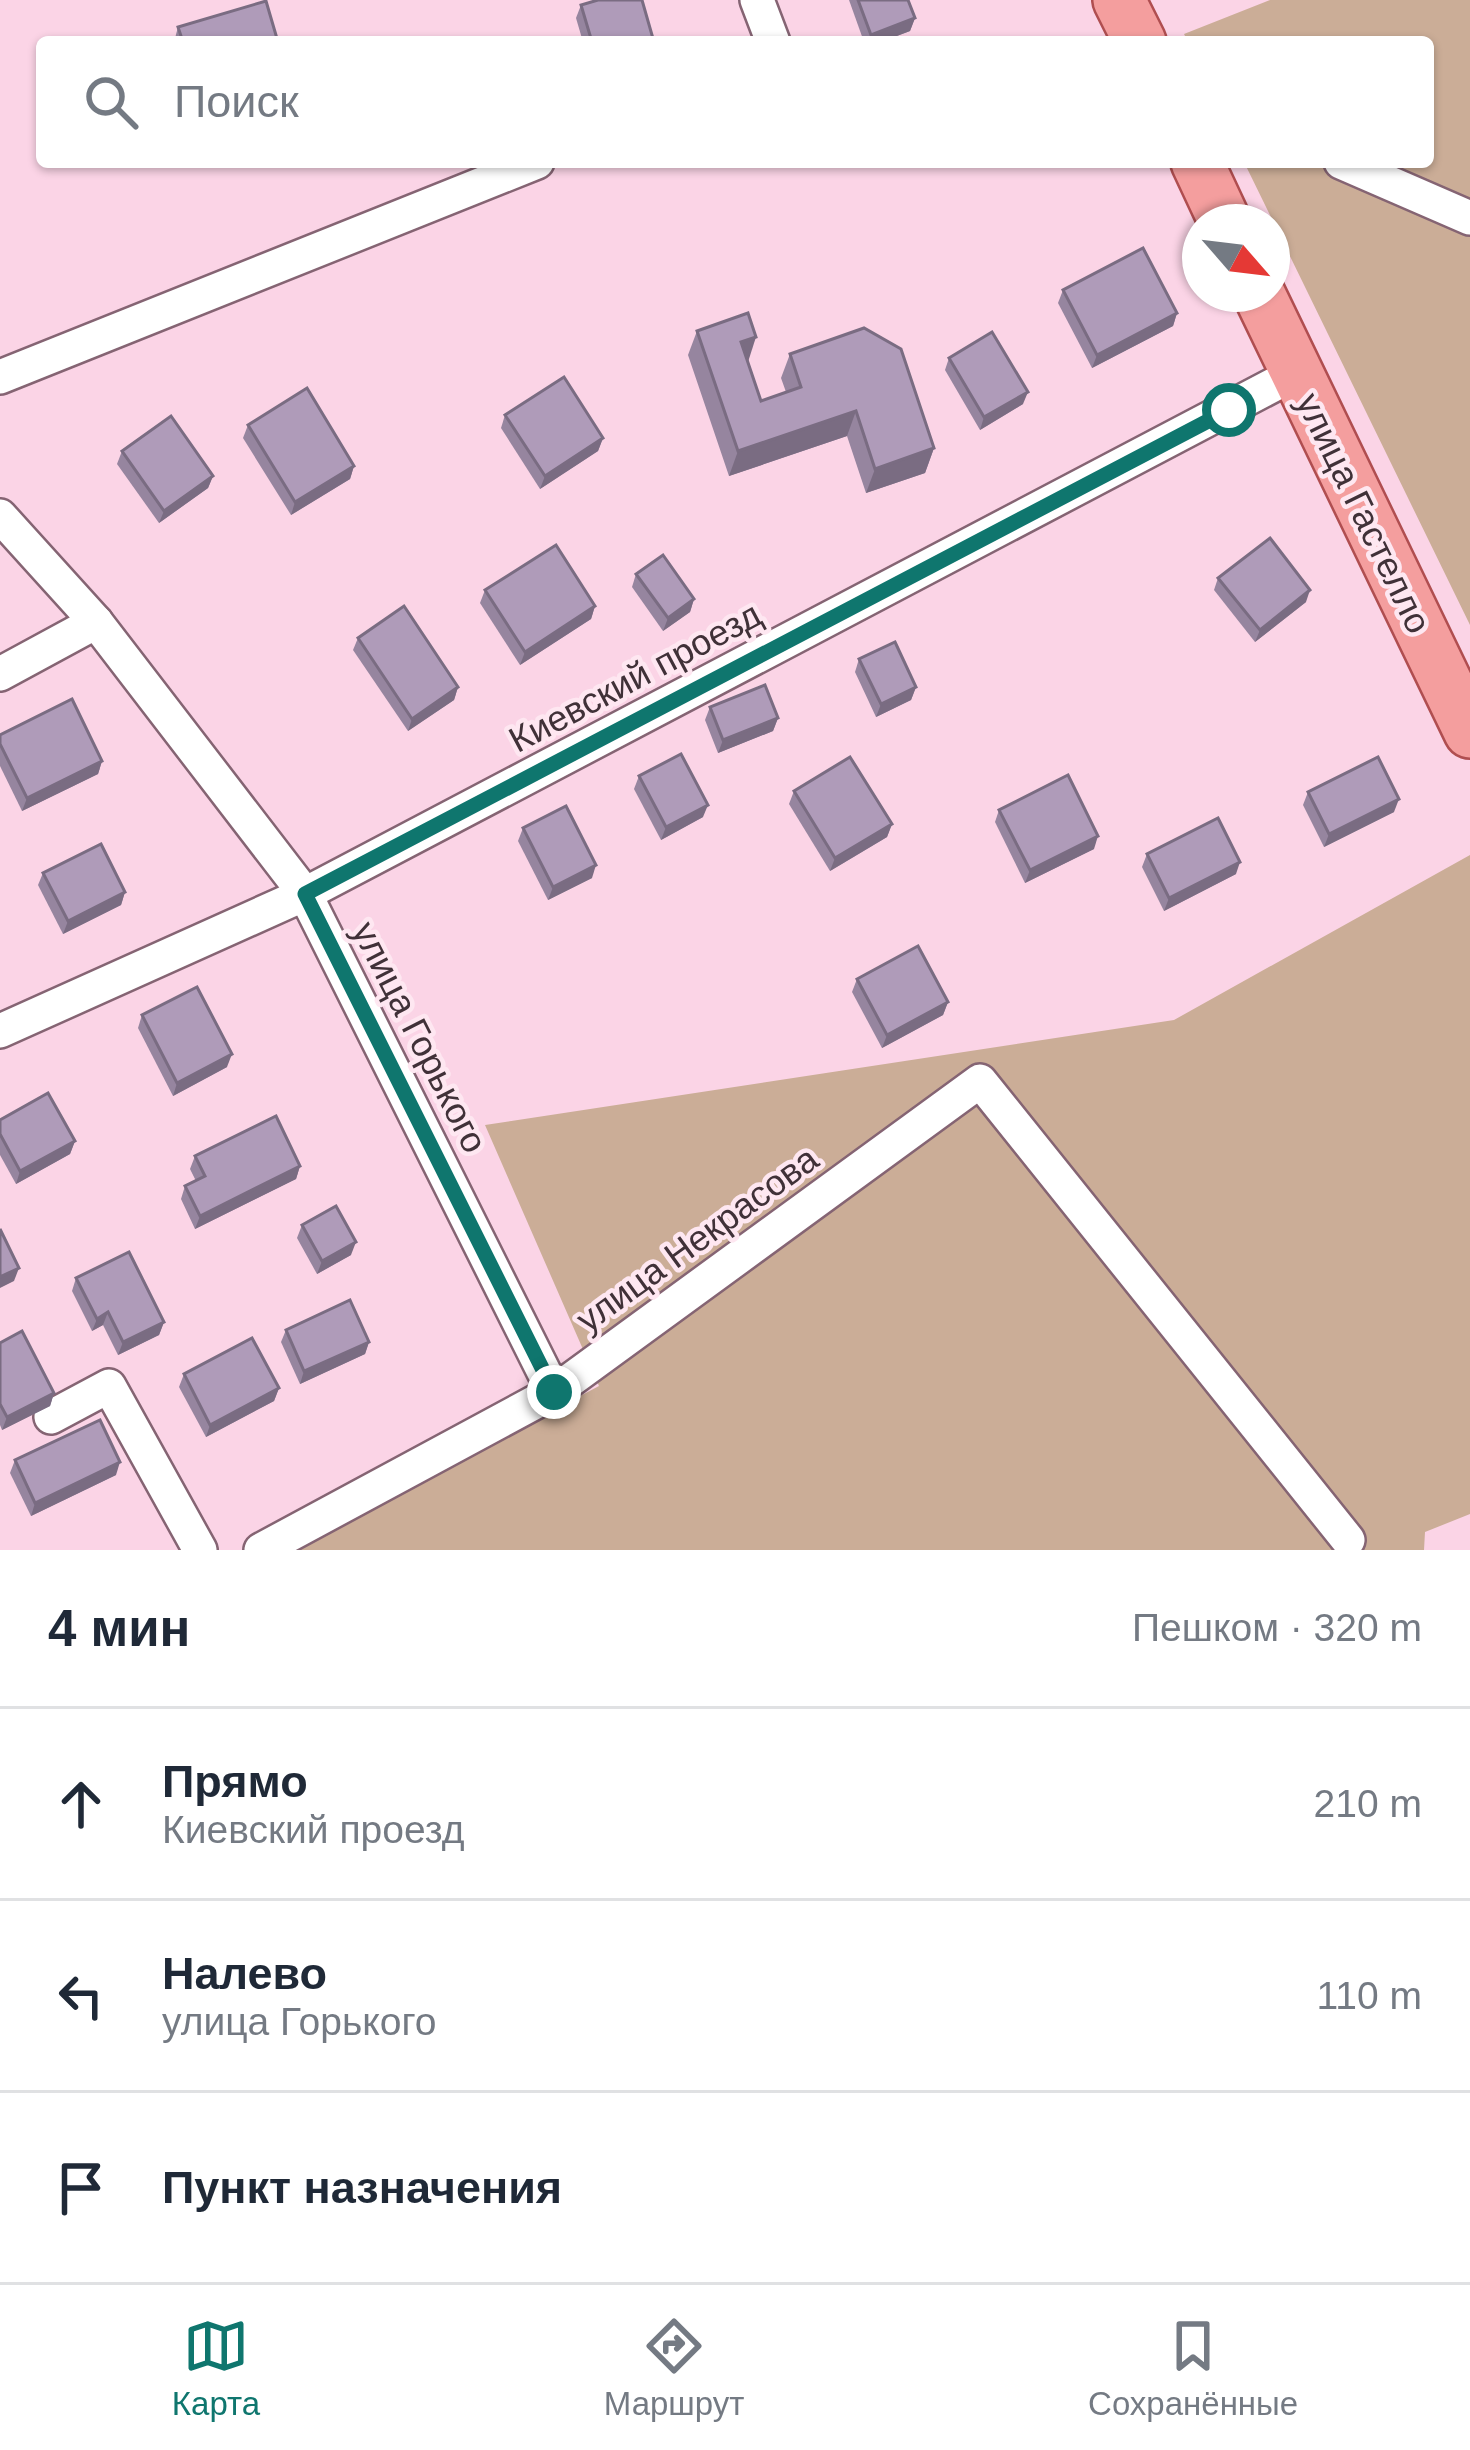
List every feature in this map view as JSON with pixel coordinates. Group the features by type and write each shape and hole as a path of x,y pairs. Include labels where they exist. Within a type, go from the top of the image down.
{"main road":[{"path":"1119,0 1137,36"},
{"path":"1200,168 1217,204"},
{"name":"улица Гастелло","path":"1267,312 1470,731"}],"street":[{"path":"758,0 771,36"},
{"path":"0,376 522,168"},
{"path":"1355,168 1470,218"},
{"name":"Киевский проезд","path":"0,1031 305,894 1296,373"},
{"name":"улица Горького","path":"0,516 96,622 305,894 554,1392"},
{"path":"0,674 96,622"},
{"name":"улица Некрасова","path":"261,1550 554,1392 980,1081 1348,1540"},
{"path":"51,1417 110,1386 200,1550"}],"shaded area":[{"path":"1270,0 1470,0 1470,625 1290,256 1290,204 1265,204 1247,168 1434,168 1434,36 1185,36"},
{"path":"1470,855 1470,1514 1425,1532 1424,1550 290,1550 599,1386 485,1125 1174,1020"}],"building":[{"path":"642,0 652,36 590,36 581,5"},
{"path":"858,0 908,0 915,18 871,35"},
{"path":"266,1 276,36 181,36 178,27"},
{"path":"1143,248 1177,313 1097,355 1063,290"},
{"path":"748,313 756,337 741,342 761,401 801,387 790,354 864,328 901,349 934,448 875,469 856,411 738,451 697,331"},
{"path":"992,332 1028,392 984,417 949,358"},
{"path":"564,377 603,438 545,476 505,415"},
{"path":"307,388 354,466 295,502 248,425"},
{"path":"171,416 213,476 164,511 122,451"},
{"path":"1270,538 1310,590 1260,630 1218,578"},
{"path":"556,545 595,606 525,652 485,590"},
{"path":"663,555 694,599 668,618 636,574"},
{"path":"404,606 458,687 412,719 358,638"},
{"path":"895,642 916,687 881,704 859,659"},
{"path":"765,685 778,718 723,740 710,707"},
{"path":"72,699 102,761 27,798 0,735"},
{"path":"681,754 708,805 666,827 639,776"},
{"path":"850,757 892,824 835,858 794,791"},
{"path":"1378,757 1399,799 1329,834 1308,792"},
{"path":"1068,775 1098,836 1030,870 999,810"},
{"path":"566,806 596,865 553,887 523,828"},
{"path":"1218,818 1240,862 1169,898 1147,854"},
{"path":"101,844 125,892 68,921 43,873"},
{"path":"918,946 948,1002 887,1035 857,979"},
{"path":"197,987 232,1054 177,1083 142,1015"},
{"path":"48,1093 75,1141 20,1171 0,1134 0,1120"},
{"path":"276,1116 300,1166 200,1216 185,1186 205,1176 195,1156"},
{"path":"336,1206 356,1242 322,1261 302,1225"},
{"path":"0,1229 19,1268 0,1277"},
{"path":"129,1252 164,1322 123,1342 108,1312 97,1319 76,1278"},
{"path":"350,1300 369,1342 304,1371 286,1330"},
{"path":"22,1331 54,1393 7,1417 0,1404 0,1343"},
{"path":"252,1338 279,1388 210,1425 184,1374"},
{"path":"100,1420 120,1462 35,1503 15,1460"}],"route":[{"path":"554,1392 305,894 1229,410"}]}
